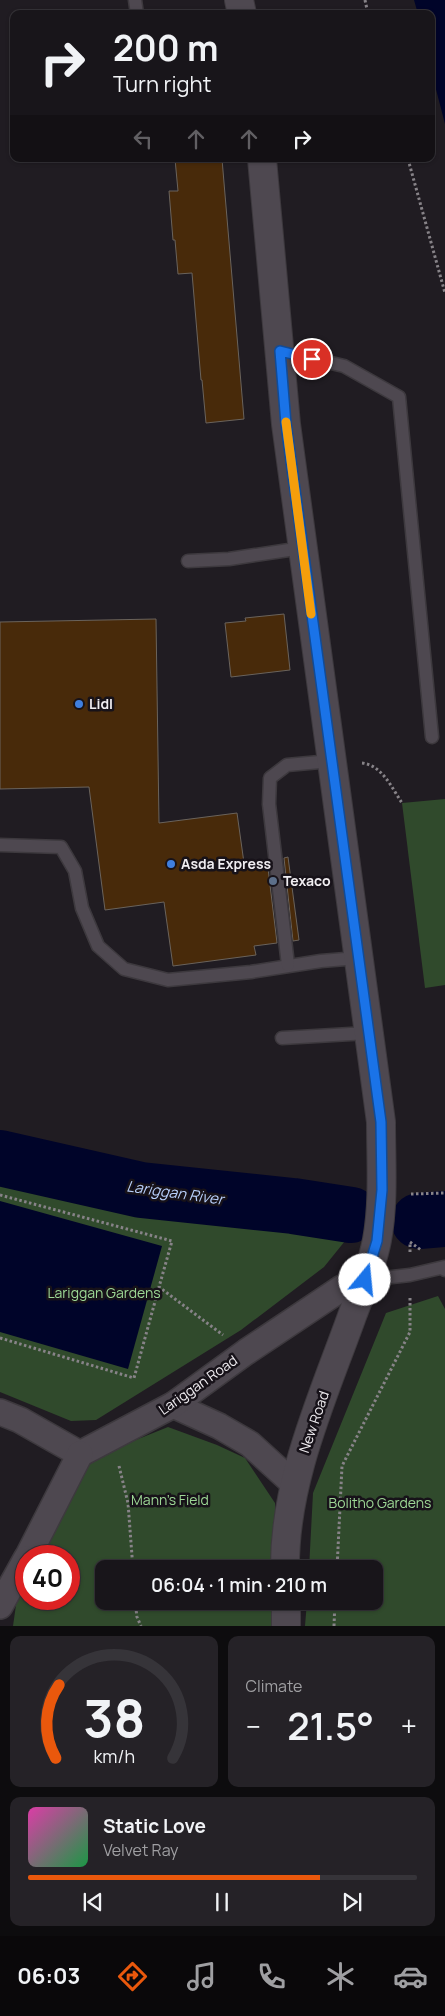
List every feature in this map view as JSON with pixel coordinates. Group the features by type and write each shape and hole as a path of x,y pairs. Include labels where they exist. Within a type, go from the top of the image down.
{"street":[{"name":"New Road","path":"262,162 286,424 381,1122 382,1190 377,1241 294,1484 285,1560"},
{"name":"Lariggan Road","path":"80,1454 173,1405 246,1352 342,1288 365,1280"},
{"path":"173,1405 219,1426 250,1444 294,1484"},
{"path":"0,1412 20,1420 80,1454 34,1545"},
{"path":"0,1606 15,1579"},
{"path":"286,1610 286,1626"}],"lane":[{"path":"280,351 344,366 399,397 432,737"},
{"path":"188,561 229,559 302,548"},
{"path":"288,965 269,804 270,778 287,765 331,761"},
{"path":"0,845 61,848 75,871 82,908 98,946 124,969 168,980 251,972 288,965 358,958"},
{"path":"282,1038 368,1033"},
{"path":"365,1280 444,1268"}],"path":[{"path":"409,162 445,293"},
{"path":"331,761 368,764 383,774 402,803"},
{"path":"410,1194 445,1193"},
{"path":"0,1195 172,1241 134,1378 0,1338"},
{"path":"337,1560 342,1466 410,1332 410,1242 408,1233"},
{"path":"410,1242 444,1268"},
{"path":"159,1287 195,1316 246,1352"},
{"path":"113,1437 128,1503 132,1560"},
{"path":"136,1610 141,1626"},
{"path":"334,1626 335,1610"}],"green space":[{"path":"445,799 445,985 425,988 402,803"},
{"name":"Lariggan Gardens","path":"0,1163 139,1196 297,1220 345,1241 324,1267 241,1330 96,1420 71,1421 0,1392"},
{"name":"Bolitho Gardens","path":"438,1296 445,1309 445,1626 305,1626 306,1610 383,1610 383,1560 309,1560 313,1493 386,1313"},
{"name":"Mann's Field","path":"168,1427 217,1445 245,1458 275,1503 277,1560 95,1560 95,1610 278,1610 278,1626 13,1626 15,1610 80,1610 80,1545 47,1545 91,1458"}],"water":[{"path":"414,0 445,0 445,124 435,85 435,10 417,10"},
{"path":"0,1201 162,1246 128,1369 0,1332"}],"building":[{"path":"175,162 222,162 244,419 206,423 192,273 178,274 175,240 173,240 169,191 178,191"},
{"path":"284,614 290,670 231,677 225,623 246,621 245,618"},
{"path":"156,619 159,823 237,813 244,863 267,860 277,943 254,946 256,955 173,966 164,902 105,910 89,787 0,789 0,622"},
{"path":"288,857 299,940 293,941 284,858"}],"waterway":[{"name":"Lariggan River","path":"0,1158 141,1190 293,1206 351,1215"},
{"name":"Lariggan River","path":"419,1221 445,1219"}],"slow traffic":[{"path":"286,422 311,614"}],"place":[{"name":"Lidl","path":"79,704"},
{"name":"Asda Express","path":"171,864"},
{"name":"Texaco","path":"273,881"}],"route":[{"path":"312,359 280,351 286,424 381,1122 382,1190 377,1241 365,1280"}]}
